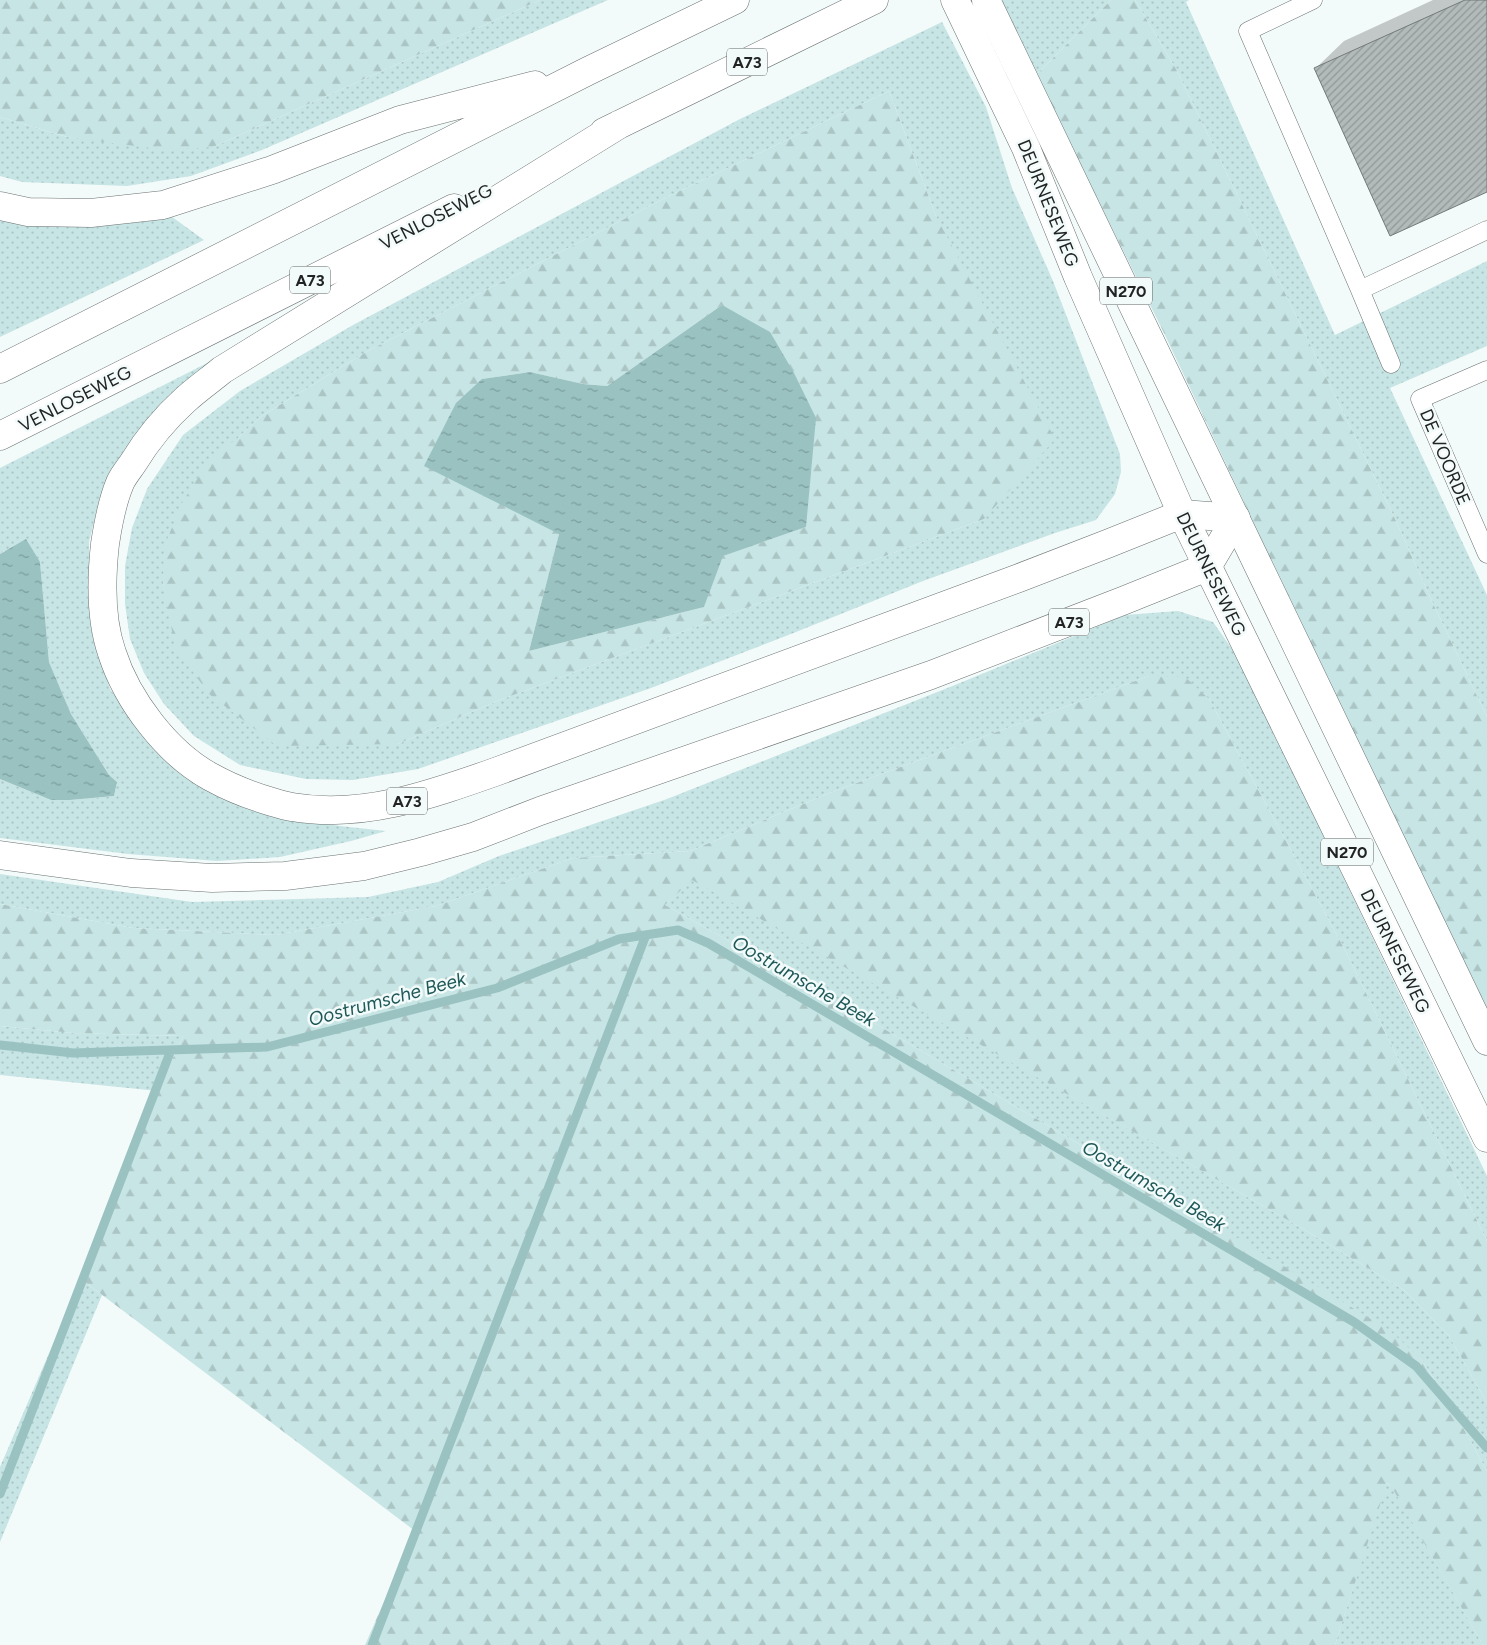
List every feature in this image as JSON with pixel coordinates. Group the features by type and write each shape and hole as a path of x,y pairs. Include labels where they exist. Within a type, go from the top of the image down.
{"main road":[{"path":"0,369 588,71 735,0"},
{"name":"VENLOSEWEG","path":"0,436 620,124 874,0"},
{"name":"DEURNESEWEG","path":"955,0 1026,148 1078,276 1182,514 1487,1138"},
{"name":"DEURNESEWEG","path":"986,0 1487,1041"},
{"path":"0,206 28,212 90,213 163,205 272,170 400,120 588,71"},
{"name":"A73","path":"620,124 222,370 185,400 147,441 120,482 108,521 102,566 103,612 112,653 126,687 152,724 177,753 210,777 247,794 291,807 327,810 367,808 405,802 447,790 542,755 1019,578 1182,514"},
{"path":"1182,514 1236,518 1207,567"},
{"name":"A73","path":"0,855 131,873 212,878 285,876 364,866 473,837 931,675 1207,567"}],"lane":[{"path":"1313,0 1248,31 1391,364"},
{"path":"1360,290 1487,230"},
{"name":"DE VOORDE","path":"1487,370 1420,399 1487,554"}],"green space":[{"path":"0,0 540,0 213,147 166,150 67,137 0,117"},
{"path":"540,0 608,0 262,150 191,176 127,186 22,182 0,176 0,117 67,137 213,147"},
{"path":"993,0 1111,0 1036,75"},
{"path":"1111,0 1135,0 1176,69 1396,521 1487,717 1487,1008 1322,667 1163,331 1036,75"},
{"path":"1135,0 1189,0 1186,2 1335,335 1487,261 1487,346 1390,388 1487,595 1487,717 1396,521 1176,69"},
{"path":"942,22 986,107 1012,188 1053,281 1120,454 1121,472 1115,494 1096,520 923,581 651,688 418,769 353,780 306,779 240,765 194,736 164,704 144,673 130,639 125,604 125,566 132,528 147,489 183,435 240,391 353,325 740,119","holes":["889,91 936,216 984,519 497,701 398,744 167,599 163,583 238,438 260,417 366,352 667,197"]},
{"path":"889,91 936,216 1055,439 984,519 497,701 398,744 277,746 209,694 175,647 163,583 164,547 182,503 210,458 238,438 260,417 366,352 667,197","holes":["722,305 806,527 722,556 704,607 529,651 559,534 482,379 530,372 583,384 607,386"]},
{"path":"168,214 204,240 0,337 0,215"},
{"path":"223,355 158,408 124,450 100,497 89,542 90,592 95,640 110,689 139,729 279,816 386,831 280,857 217,861 128,854 0,838 0,779 51,800 114,796 117,782 109,775 71,714 49,662 40,562 4,551 0,554 0,468"},
{"path":"1178,611 1213,622 1237,656 1487,1176 1487,1241 1345,950 1209,699 1149,676 832,792 690,851 573,858 436,906 276,935 133,928 0,904 0,874 192,902 368,897 438,882 499,856 667,799 955,685 1125,615"},
{"path":"1149,676 1185,677 1209,699 1345,950 1487,1241 1487,1403 1449,1336 1404,1290 1300,1227 692,880 665,905 859,1014 1216,1225 1389,1330 1421,1359 1447,1399 1487,1471 1487,1645 1483,1645 1393,1489 1387,1483 1335,1645 365,1645 415,1531 81,1279 158,1091 183,1036 73,1033 0,1026 0,904 133,928 276,935 436,906 573,858 690,851 832,792"},
{"path":"692,879 1300,1227 1404,1290 1449,1336 1487,1403 1487,1471 1447,1399 1421,1359 1216,1225 859,1014 665,905"},
{"path":"0,1026 73,1033 183,1036 158,1091 0,1075"},
{"path":"81,1279 102,1295 0,1542 0,1467"},
{"path":"1386,1483 1393,1488 1483,1645 1335,1645"}],"water":[{"path":"722,305 770,332 794,373 816,418 806,527 723,556 704,607 529,651 559,534 424,466 456,403 482,379 530,372 583,384 607,386"},
{"path":"26,539 40,562 49,662 71,714 109,775 117,782 114,796 51,800 0,779 0,554"}],"building":[{"path":"1465,0 1487,0 1487,192 1390,236 1314,68"}],"waterway":[{"name":"Oostrumsche Beek","path":"0,1045 73,1053 267,1047 497,988 619,939 678,930 708,943 1354,1322 1416,1366 1487,1448"},
{"path":"372,1645 646,935"},
{"path":"0,1494 171,1050"}]}
